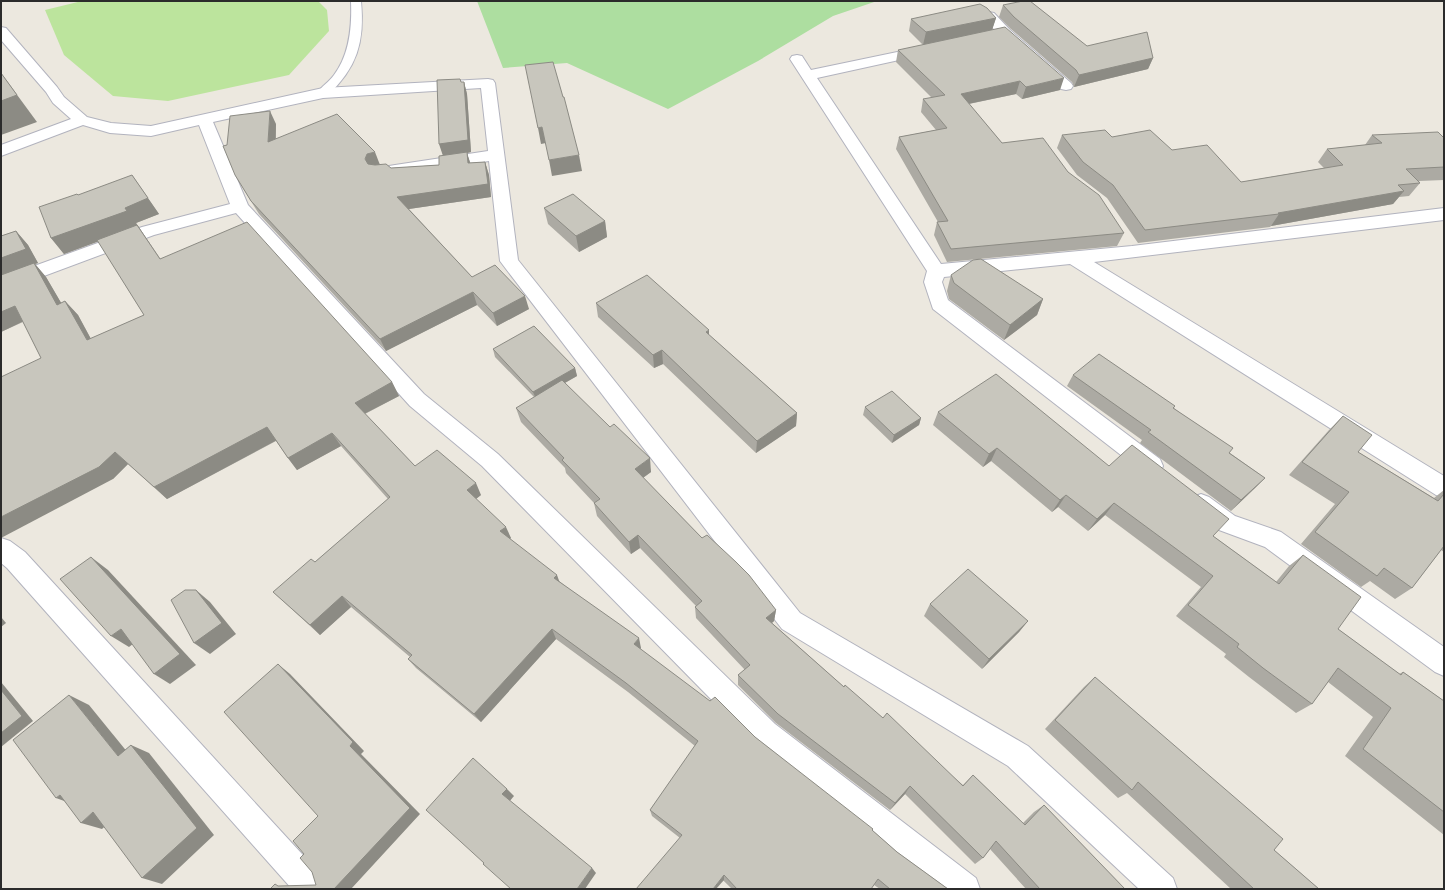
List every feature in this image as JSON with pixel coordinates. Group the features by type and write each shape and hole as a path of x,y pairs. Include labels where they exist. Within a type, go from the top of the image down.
{"street":[{"path":"989,16 1005,33 1066,86"},
{"path":"1,31 52,90 58,100 82,120 110,128 151,131 323,93 488,83 509,261 791,621 1018,756 1162,889"},
{"path":"990,36 1005,33"},
{"path":"808,75 937,48"},
{"path":"797,59 936,271 933,282 940,304 1227,523 1273,539 1444,663"},
{"path":"204,119 240,207 417,400 490,460 765,734 964,889"},
{"path":"1,151 82,120"},
{"path":"380,172 497,155"},
{"path":"1,285 148,231 240,207"},
{"path":"936,271 1074,258 1128,246 1444,214"},
{"path":"1074,258 1444,488"},
{"path":"1,549 16,560 313,889"}],"lane":[{"path":"323,93 337,80 348,60 357,28 356,1"}],"green space":[{"path":"82,1 318,1 327,10 329,31 289,75 168,101 113,96 64,55 45,10"},
{"path":"477,1 877,1 833,16 758,61 668,109 567,63 503,68"}],"building":[{"path":"1030,1 1087,46 1147,32 1153,58 1079,75 1076,70 1014,17 1003,5"},
{"path":"980,4 987,8 996,18 926,32 911,19"},
{"path":"1005,27 1064,78 1026,87 1020,81 961,94 1002,143 1043,138 1068,172 1099,195 1124,233 951,249 937,222 948,221 899,137 947,128 923,99 945,95 898,50"},
{"path":"553,62 579,155 549,160 542,127 538,128 525,65"},
{"path":"1,73 17,95 1,101"},
{"path":"460,79 461,82 464,82 468,140 439,144 437,80"},
{"path":"270,111 268,142 337,114 375,152 367,154 365,159 368,164 386,164 391,168 439,165 439,156 467,152 468,163 485,162 488,184 397,197 472,277 495,265 525,296 493,313 473,292 380,339 251,201 235,175 223,146 227,145 230,116"},
{"path":"1105,130 1112,137 1150,130 1172,150 1207,145 1241,182 1343,165 1327,149 1382,143 1372,135 1438,132 1444,138 1444,167 1406,169 1420,183 1398,185 1404,191 1278,213 1279,214 1145,230 1113,185 1083,162 1062,135"},
{"path":"132,175 148,198 125,208 127,211 51,238 39,207 77,194 78,195"},
{"path":"573,194 605,221 576,236 544,208"},
{"path":"247,222 392,382 355,403 415,466 437,450 476,483 467,490 506,527 500,531 557,575 554,578 639,638 634,644 710,701 715,697 755,737 873,829 872,830 897,852 948,889 890,889 878,879 871,889 737,889 724,875 713,889 636,889 682,835 650,810 698,741 626,683 552,629 474,714 408,659 412,655 342,596 310,625 273,592 311,559 315,562 390,497 332,433 288,458 267,427 154,487 115,452 99,467 1,517 1,377 41,358 15,306 1,312 1,275 34,263 57,305 65,301 87,340 144,315 97,240 137,225 160,259"},
{"path":"16,231 26,249 1,258 1,236"},
{"path":"981,259 1043,299 1010,325 954,283 951,275 973,260"},
{"path":"647,275 709,330 706,332 797,413 757,441 662,350 653,355 596,303"},
{"path":"534,326 575,368 533,392 493,349"},
{"path":"1099,354 1175,406 1173,408 1233,448 1229,453 1265,478 1241,500 1148,432 1151,430 1073,375"},
{"path":"996,374 1109,466 1132,445 1229,519 1213,536 1279,584 1303,555 1361,597 1338,629 1401,675 1403,672 1444,701 1444,812 1363,749 1391,708 1338,668 1312,704 1263,668 1237,647 1239,644 1188,605 1213,576 1114,503 1097,519 1066,495 1060,500 997,448 989,454 938,412"},
{"path":"562,380 610,427 614,424 650,458 635,469 702,538 707,535 749,575 776,610 766,618 844,687 845,685 883,718 887,713 963,786 973,775 1025,825 1044,805 1125,889 1040,889 996,841 983,858 910,786 895,803 778,714 738,675 750,665 695,607 702,601 638,535 629,542 594,503 600,499 562,460 564,458 516,408"},
{"path":"892,391 921,418 894,435 865,407"},
{"path":"1343,416 1372,435 1358,452 1438,501 1444,494 1444,546 1412,588 1384,568 1377,576 1315,532 1349,492 1302,462"},
{"path":"91,557 180,654 154,674 121,629 111,636 60,579"},
{"path":"968,569 1028,621 989,659 930,604"},
{"path":"185,590 196,590 222,623 194,643 171,600"},
{"path":"278,664 353,742 350,746 410,808 334,889 270,889 275,884 278,886 316,885 312,872 300,858 304,854 293,841 318,816 224,712"},
{"path":"1095,677 1283,839 1274,850 1319,889 1254,889 1138,782 1132,790 1055,720"},
{"path":"1,690 22,716 1,733"},
{"path":"69,695 118,756 131,745 197,828 142,878 93,812 81,823 60,795 56,798 13,740"},
{"path":"473,758 507,789 502,794 592,868 577,889 511,889 426,810"}]}
